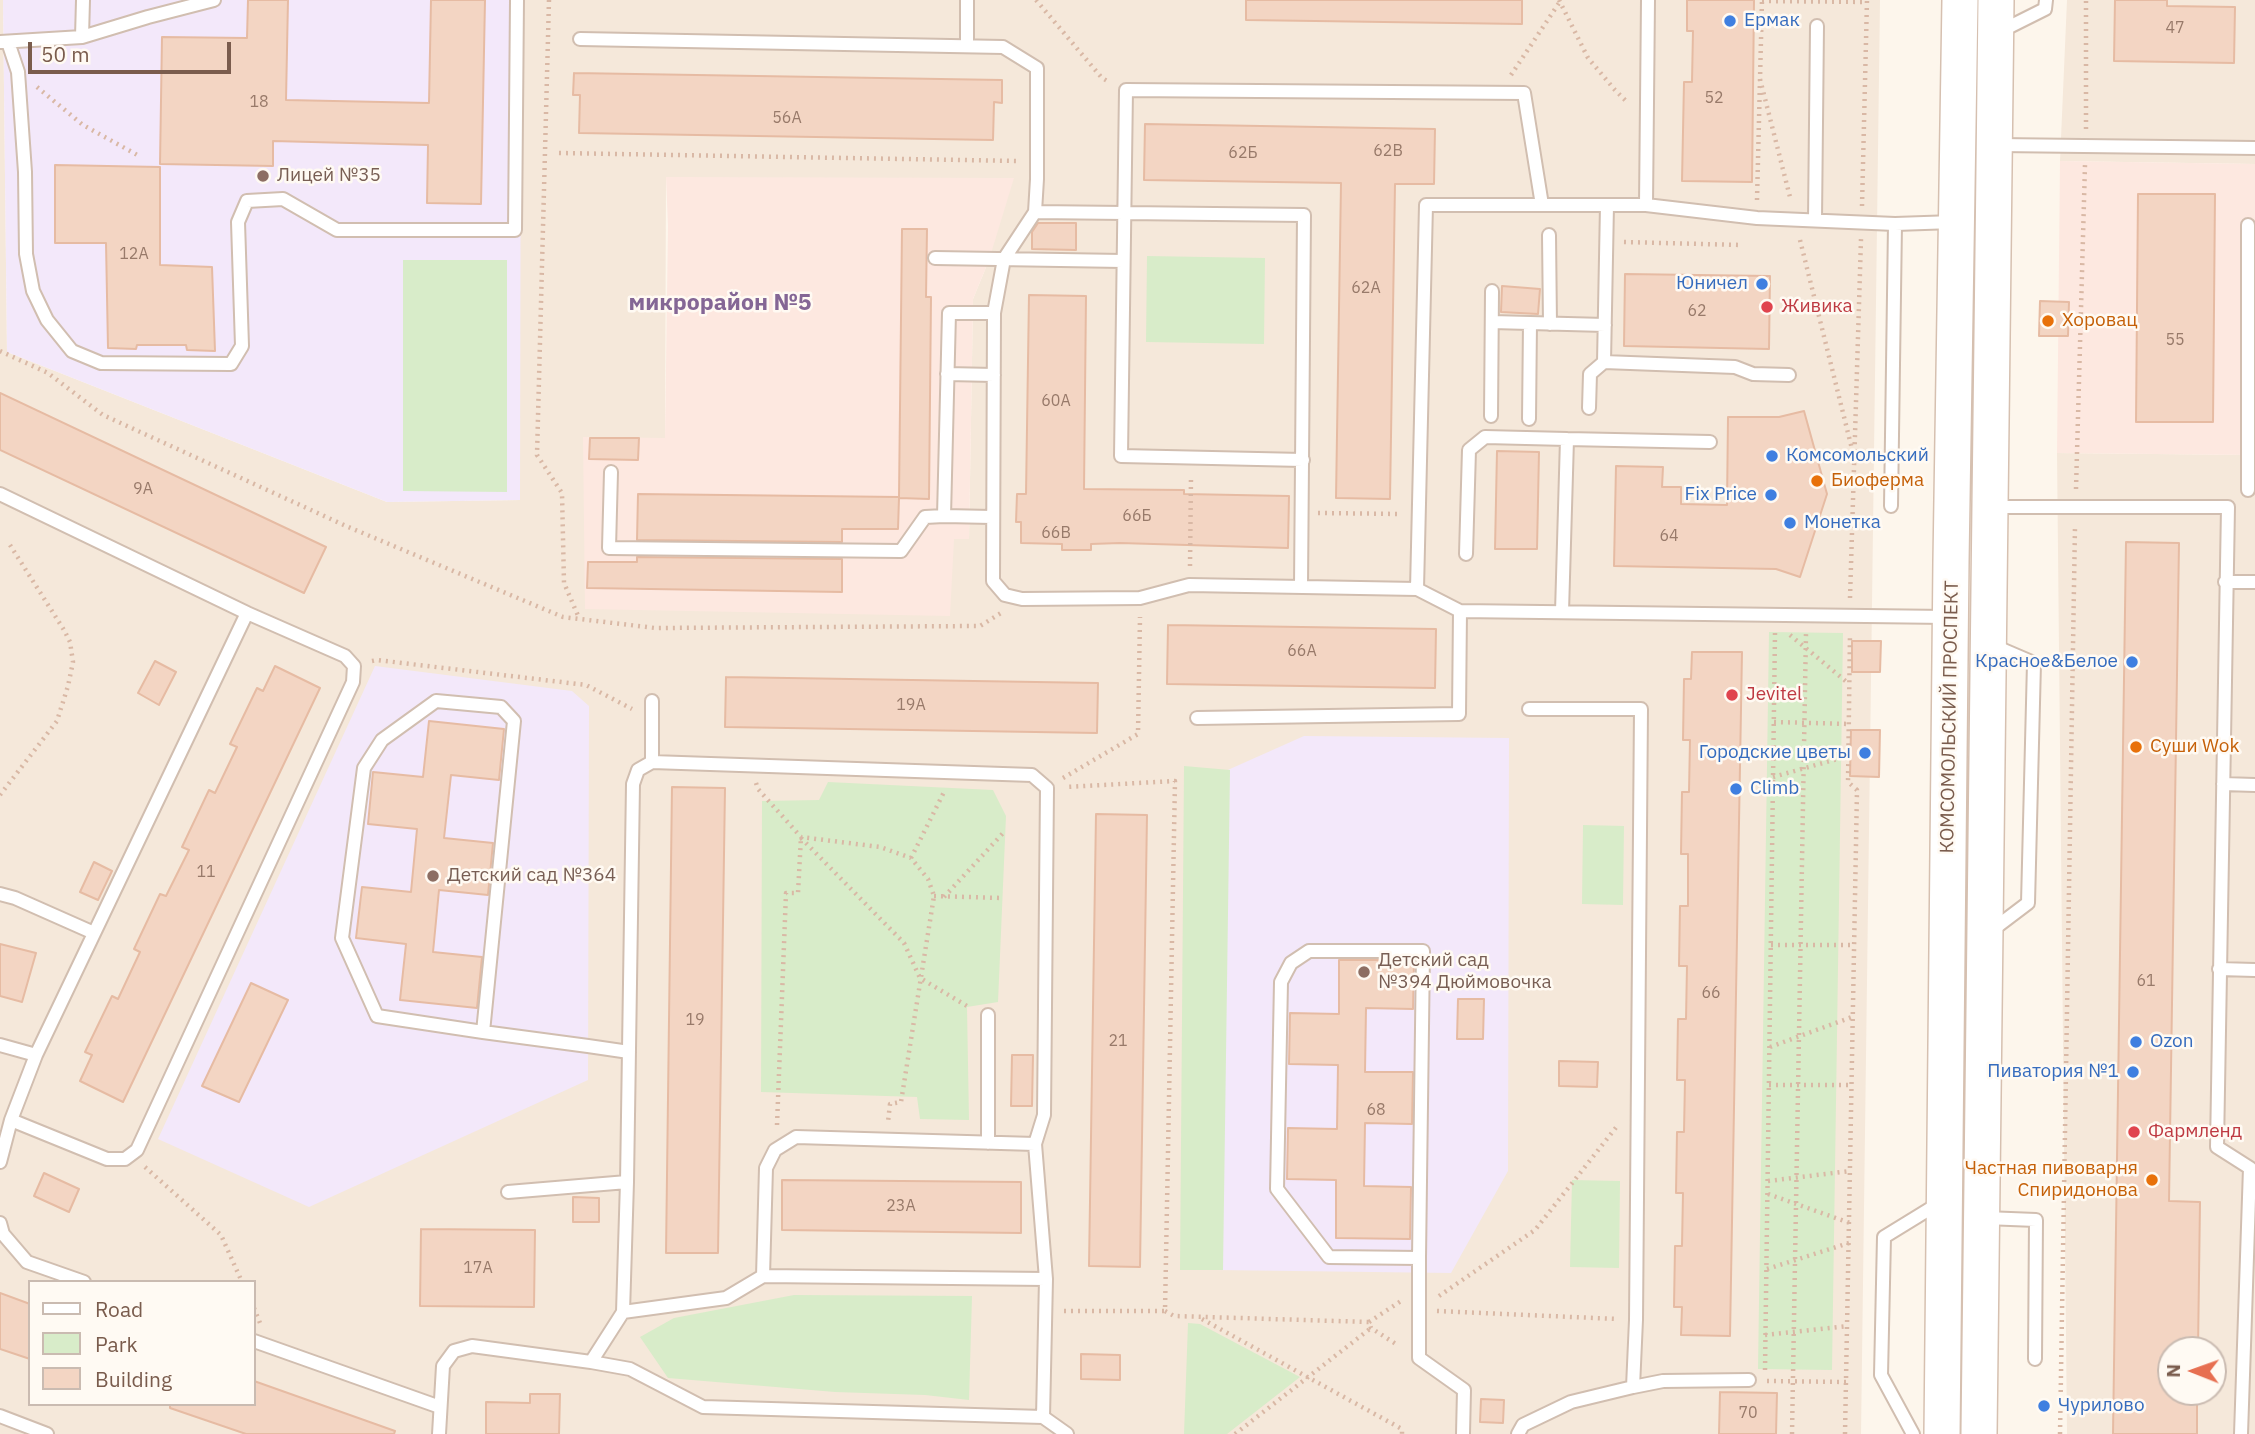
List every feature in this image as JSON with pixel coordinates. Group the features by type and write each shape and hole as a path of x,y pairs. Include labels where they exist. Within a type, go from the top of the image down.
{"main road":[{"name":"КОМСОМОЛЬСКИЙ ПРОСПЕКТ","path":"1942,1434 1960,0"},
{"name":"КОМСОМОЛЬСКИЙ ПРОСПЕКТ","path":"1979,1434 1996,17"},
{"path":"1958,222 1994,222"},
{"path":"1954,380 1966,407 1965,517 1972,524 1981,524 1991,507"},
{"path":"1951,617 1957,604 1964,598 1975,601 1979,609 1978,692 1988,734"},
{"path":"1944,1215 1947,1220 1952,1214 1967,1215 1972,1223 1971,1318 1980,1363"}],"lane":[{"path":"82,37 83,0"},
{"path":"214,0 82,37 4,42 18,72 25,172 26,254 33,290 47,320 72,351 100,363 231,364 242,346 238,222 247,201 283,199 337,230 515,230 517,0"},
{"path":"967,0 967,46"},
{"path":"1646,205 1648,0"},
{"path":"1996,17 2045,9 2046,0"},
{"path":"1815,220 1817,26"},
{"path":"580,39 1003,47 1037,68 1035,212 1004,259 994,313 993,581 1005,595 1022,599 1140,598 1189,584 1301,586 1417,589 1460,611 1951,617"},
{"path":"1303,460 1121,456 1126,90 1524,93 1542,205"},
{"path":"1994,145 2255,148"},
{"path":"1417,589 1426,205 1646,205 1756,218 1895,224 1958,222"},
{"path":"1604,362 1607,205"},
{"path":"1035,212 1304,215 1301,586"},
{"path":"1891,506 1895,224"},
{"path":"1991,507 2228,507 2251,487 2248,225"},
{"path":"1549,235 1550,324"},
{"path":"935,258 1123,261"},
{"path":"1491,415 1492,291"},
{"path":"944,516 949,313 994,313"},
{"path":"1492,322 1605,325"},
{"path":"1529,419 1530,323"},
{"path":"1589,408 1590,374 1604,362 1735,367 1753,374 1790,375"},
{"path":"947,374 994,375"},
{"path":"1466,554 1469,450 1485,437 1710,442"},
{"path":"1562,612 1567,439"},
{"path":"611,472 609,548 901,551 925,517 992,517"},
{"path":"0,494 247,613 345,656 354,666 353,682 137,1150 125,1158 107,1159 11,1120"},
{"path":"2228,507 2217,1147 2253,1168 2241,1434"},
{"path":"2225,582 2255,582"},
{"path":"1197,718 1459,715 1460,611"},
{"path":"0,1162 11,1120 36,1055 247,613"},
{"path":"1985,936 2028,903 2034,663 1989,643"},
{"path":"483,1032 514,722 501,707 436,701 382,740 364,768 342,938 377,1016 483,1032 629,1052"},
{"path":"652,701 652,762"},
{"path":"1529,709 1641,709 1636,1320 1633,1387"},
{"path":"591,1362 623,1311 633,784 638,770 652,762 1031,775 1047,788 1044,1115 1035,1144 1046,1279 1043,1417"},
{"path":"2223,784 2255,785"},
{"path":"0,894 94,933"},
{"path":"1419,1258 1329,1257 1277,1189 1281,982 1291,963 1309,951 1423,951 1419,1358 1464,1390 1463,1434"},
{"path":"2219,969 2255,970"},
{"path":"988,1015 988,1143"},
{"path":"0,1045 36,1055"},
{"path":"763,1276 766,1168 775,1150 796,1137 1035,1144"},
{"path":"508,1192 627,1182"},
{"path":"1913,1434 1881,1375 1884,1237 1944,1215"},
{"path":"1981,1217 2036,1220 2035,1359"},
{"path":"0,1223 4,1234 27,1262 78,1280"},
{"path":"623,1311 726,1298 763,1276 1046,1279"},
{"path":"256,1342 440,1407"},
{"path":"439,1434 443,1366 454,1351 472,1346 630,1369 703,1406 1043,1417 1067,1434"},
{"path":"1518,1434 1523,1425 1571,1402 1633,1387 1663,1381 1749,1380"},
{"path":"0,1416 47,1434"}],"path":[{"path":"550,0 537,455 562,493 564,583 579,618"},
{"path":"1036,0 1102,78 1126,90"},
{"path":"2060,1434 2086,0"},
{"path":"1560,1 1588,58 1615,90 1647,121"},
{"path":"1499,93 1560,1"},
{"path":"1756,218 1762,1 1867,1 1850,615 1848,782 1857,790 1845,1434"},
{"path":"18,72 83,125 141,157"},
{"path":"1760,79 1854,456"},
{"path":"559,153 1037,161"},
{"path":"1606,242 1741,245"},
{"path":"0,351 48,373 103,415 346,526 563,617 655,628 980,626 1022,599"},
{"path":"1189,584 1191,458"},
{"path":"1302,513 1419,514"},
{"path":"0,795 57,721 73,662 67,636 10,545"},
{"path":"1047,788 1138,734 1140,598"},
{"path":"1765,1381 1775,614"},
{"path":"1792,1434 1807,615"},
{"path":"1781,628 1849,684"},
{"path":"354,666 377,660 586,685 652,720"},
{"path":"1774,722 1849,724"},
{"path":"1773,777 1848,756"},
{"path":"749,766 758,789 904,943 920,978 967,1006"},
{"path":"911,858 953,773"},
{"path":"1047,788 1175,781 1166,1311"},
{"path":"944,897 1005,831"},
{"path":"801,837 880,847 911,858 928,879 934,896 901,1102 890,1104 887,1140"},
{"path":"775,1150 780,1093 786,893 798,893 801,837"},
{"path":"934,896 1002,898"},
{"path":"1771,945 1854,945"},
{"path":"1770,1047 1852,1017"},
{"path":"1769,1085 1852,1086"},
{"path":"1418,1310 1535,1230 1613,1129 1636,1112"},
{"path":"131,1155 221,1235 241,1280"},
{"path":"1768,1181 1850,1171"},
{"path":"1768,1194 1850,1223"},
{"path":"1767,1269 1849,1243"},
{"path":"1234,1434 1419,1288"},
{"path":"1418,1310 1636,1320"},
{"path":"1046,1311 1166,1311 1174,1316 1370,1325 1419,1358"},
{"path":"1199,1317 1402,1429 1402,1434"},
{"path":"1766,1335 1848,1326"},
{"path":"1749,1380 1846,1382"}],"shaded area":[{"path":"0,0 3,0 7,352 387,502 519,500 521,0 1880,0 1861,1434 0,1434","holes":["666,177 989,260 973,299 969,539 954,539 584,437 665,439"]},
{"name":"Лицей №35","path":"3,0 521,0 520,500 387,502 7,352"},
{"path":"2067,0 2255,0 2255,164 2060,161"},
{"path":"2060,161 2255,164 2255,455 2057,453"},
{"path":"666,177 1014,178 989,260 973,299 969,539 954,539 950,616 585,609 583,437 665,438 668,226"},
{"path":"2057,453 2255,455 2255,1434 2067,1434"},
{"name":"Детский сад №364","path":"375,666 572,691 589,706 588,1080 309,1207 158,1139"},
{"name":"Детский сад №394 Дюймовочка","path":"1304,736 1509,738 1508,1171 1451,1273 1215,1270 1221,773"}],"green space":[{"path":"1147,256 1265,258 1264,344 1146,342"},
{"path":"403,260 507,260 507,492 403,491"},
{"path":"1769,632 1843,633 1832,1370 1758,1369"},
{"path":"1184,766 1230,770 1223,1270 1180,1270"},
{"path":"828,782 993,790 1006,816 998,1002 967,1007 969,1120 920,1119 917,1097 761,1092 762,801 819,800"},
{"path":"1583,825 1624,826 1623,905 1582,904"},
{"path":"1572,1180 1620,1181 1619,1268 1570,1267"},
{"path":"794,1295 972,1296 969,1400 668,1378 640,1337 674,1318"},
{"path":"1188,1323 1200,1324 1300,1377 1227,1434 1184,1434"}],"building":[{"path":"248,0 288,0 286,100 429,103 431,0 485,0 481,204 427,203 428,145 273,141 273,166 160,164 162,37 247,38"},
{"path":"1246,0 1522,0 1522,24 1246,20"},
{"path":"1687,0 1754,0 1752,182 1682,181 1684,82 1692,82 1693,31 1687,31"},
{"path":"2115,0 2167,0 2167,6 2235,7 2234,63 2114,61"},
{"path":"574,73 1002,80 1002,103 994,102 993,140 579,133 580,95 573,95"},
{"path":"1145,124 1435,129 1434,184 1395,184 1390,499 1336,498 1341,183 1144,180"},
{"path":"55,165 160,167 160,265 212,267 215,351 187,350 186,345 108,348 106,243 55,243"},
{"path":"2138,194 2215,194 2213,422 2136,422"},
{"path":"1038,223 1076,223 1076,250 1032,249 1032,232"},
{"path":"902,229 927,229 926,297 931,297 929,499 899,498 898,529 842,529 842,542 637,540 638,494 899,497"},
{"path":"1625,274 1770,276 1769,349 1624,346"},
{"path":"1502,286 1540,289 1538,314 1501,312"},
{"path":"1029,295 1086,296 1084,489 1184,490 1184,494 1289,496 1288,548 1120,543 1091,544 1091,550 1062,550 1062,544 1021,543 1021,522 1016,522 1017,494 1026,494"},
{"path":"2040,301 2069,302 2068,336 2039,336"},
{"path":"0,393 326,547 304,593 0,450"},
{"name":"Комсомольский","path":"1804,411 1827,494 1800,577 1776,569 1614,566 1616,466 1663,467 1662,487 1681,487 1681,504 1727,505 1728,417 1779,417"},
{"path":"590,438 639,438 638,460 589,459"},
{"path":"1497,451 1539,452 1537,549 1495,549"},
{"path":"2126,542 2179,543 2169,1201 2200,1202 2198,1336 2157,1336 2157,1406 2197,1406 2197,1434 2113,1434"},
{"path":"637,557 842,559 842,592 587,588 588,562 637,562"},
{"path":"1168,625 1436,629 1435,688 1167,684"},
{"path":"1852,641 1881,641 1880,672 1852,672"},
{"path":"1692,652 1742,652 1730,1336 1681,1335 1682,1307 1674,1307 1675,1246 1682,1246 1683,1193 1676,1193 1677,1132 1684,1132 1685,1080 1677,1080 1678,1019 1686,1019 1687,966 1679,966 1680,906 1688,906 1688,854 1681,854 1682,792 1689,792 1690,740 1683,740 1684,679 1691,679"},
{"path":"155,661 176,672 159,705 138,693"},
{"path":"275,666 320,688 123,1102 80,1081 92,1055 85,1052 112,996 118,999 140,952 134,949 160,894 166,896 189,850 182,847 209,790 215,793 237,747 230,744 257,688 263,691"},
{"path":"726,677 1098,683 1097,733 725,727"},
{"path":"429,721 504,729 499,780 451,775 444,838 493,843 488,895 439,890 433,952 482,957 477,1008 400,1000 406,944 356,938 362,887 411,892 417,829 368,824 373,772 423,777"},
{"name":"Городские цветы","path":"1851,730 1880,730 1879,777 1850,776"},
{"path":"672,787 725,788 718,1253 666,1253"},
{"path":"1096,814 1147,815 1140,1267 1089,1266"},
{"path":"94,862 112,871 98,900 80,892"},
{"path":"0,944 36,953 22,1002 0,996"},
{"path":"1339,960 1414,960 1413,1009 1366,1008 1365,1072 1413,1072 1412,1124 1365,1123 1364,1186 1411,1187 1410,1239 1336,1238 1336,1180 1287,1179 1288,1128 1337,1129 1338,1065 1289,1064 1290,1013 1339,1014"},
{"path":"251,983 288,1000 239,1102 202,1086"},
{"path":"1458,999 1484,999 1483,1039 1457,1039"},
{"path":"1012,1055 1033,1055 1032,1106 1011,1106"},
{"path":"1559,1061 1598,1062 1597,1087 1559,1086"},
{"path":"44,1173 79,1189 69,1212 34,1196"},
{"path":"782,1180 1021,1182 1021,1233 782,1230"},
{"path":"573,1197 599,1198 599,1222 573,1222"},
{"path":"421,1229 535,1230 534,1307 420,1306"},
{"path":"0,1293 28,1303 28,1358 0,1349"},
{"path":"1081,1354 1120,1355 1120,1380 1081,1379"},
{"path":"256,1382 395,1431 394,1434 246,1434 170,1408 256,1406"},
{"path":"1720,1392 1777,1393 1776,1434 1719,1434"},
{"path":"530,1394 560,1394 559,1434 486,1434 486,1402 530,1403"},
{"path":"1481,1399 1504,1400 1503,1423 1480,1422"}],"place":[{"name":"Ермак","path":"1730,21"},
{"name":"Лицей №35","path":"263,176"},
{"name":"Юничел","path":"1762,284"},
{"name":"Живика","path":"1767,307"},
{"name":"Хоровац","path":"2048,321"},
{"name":"Комсомольский","path":"1772,456"},
{"name":"Биоферма","path":"1817,481"},
{"name":"Fix Price","path":"1771,495"},
{"name":"Монетка","path":"1790,523"},
{"name":"Красное&Белое","path":"2132,662"},
{"name":"Jevitel","path":"1732,695"},
{"name":"Суши Wok","path":"2136,747"},
{"name":"Городские цветы","path":"1865,753"},
{"name":"Climb","path":"1736,789"},
{"name":"Детский сад №364","path":"433,876"},
{"name":"Детский сад №394 Дюймовочка","path":"1364,972"},
{"name":"Ozon","path":"2136,1042"},
{"name":"Пиватория №1","path":"2133,1072"},
{"name":"Фармленд","path":"2134,1132"},
{"name":"Частная пивоварня Спиридонова","path":"2152,1180"},
{"name":"Чурилово","path":"2044,1406"}],"district":[{"name":"микрорайон №5","path":"720,303"}]}
